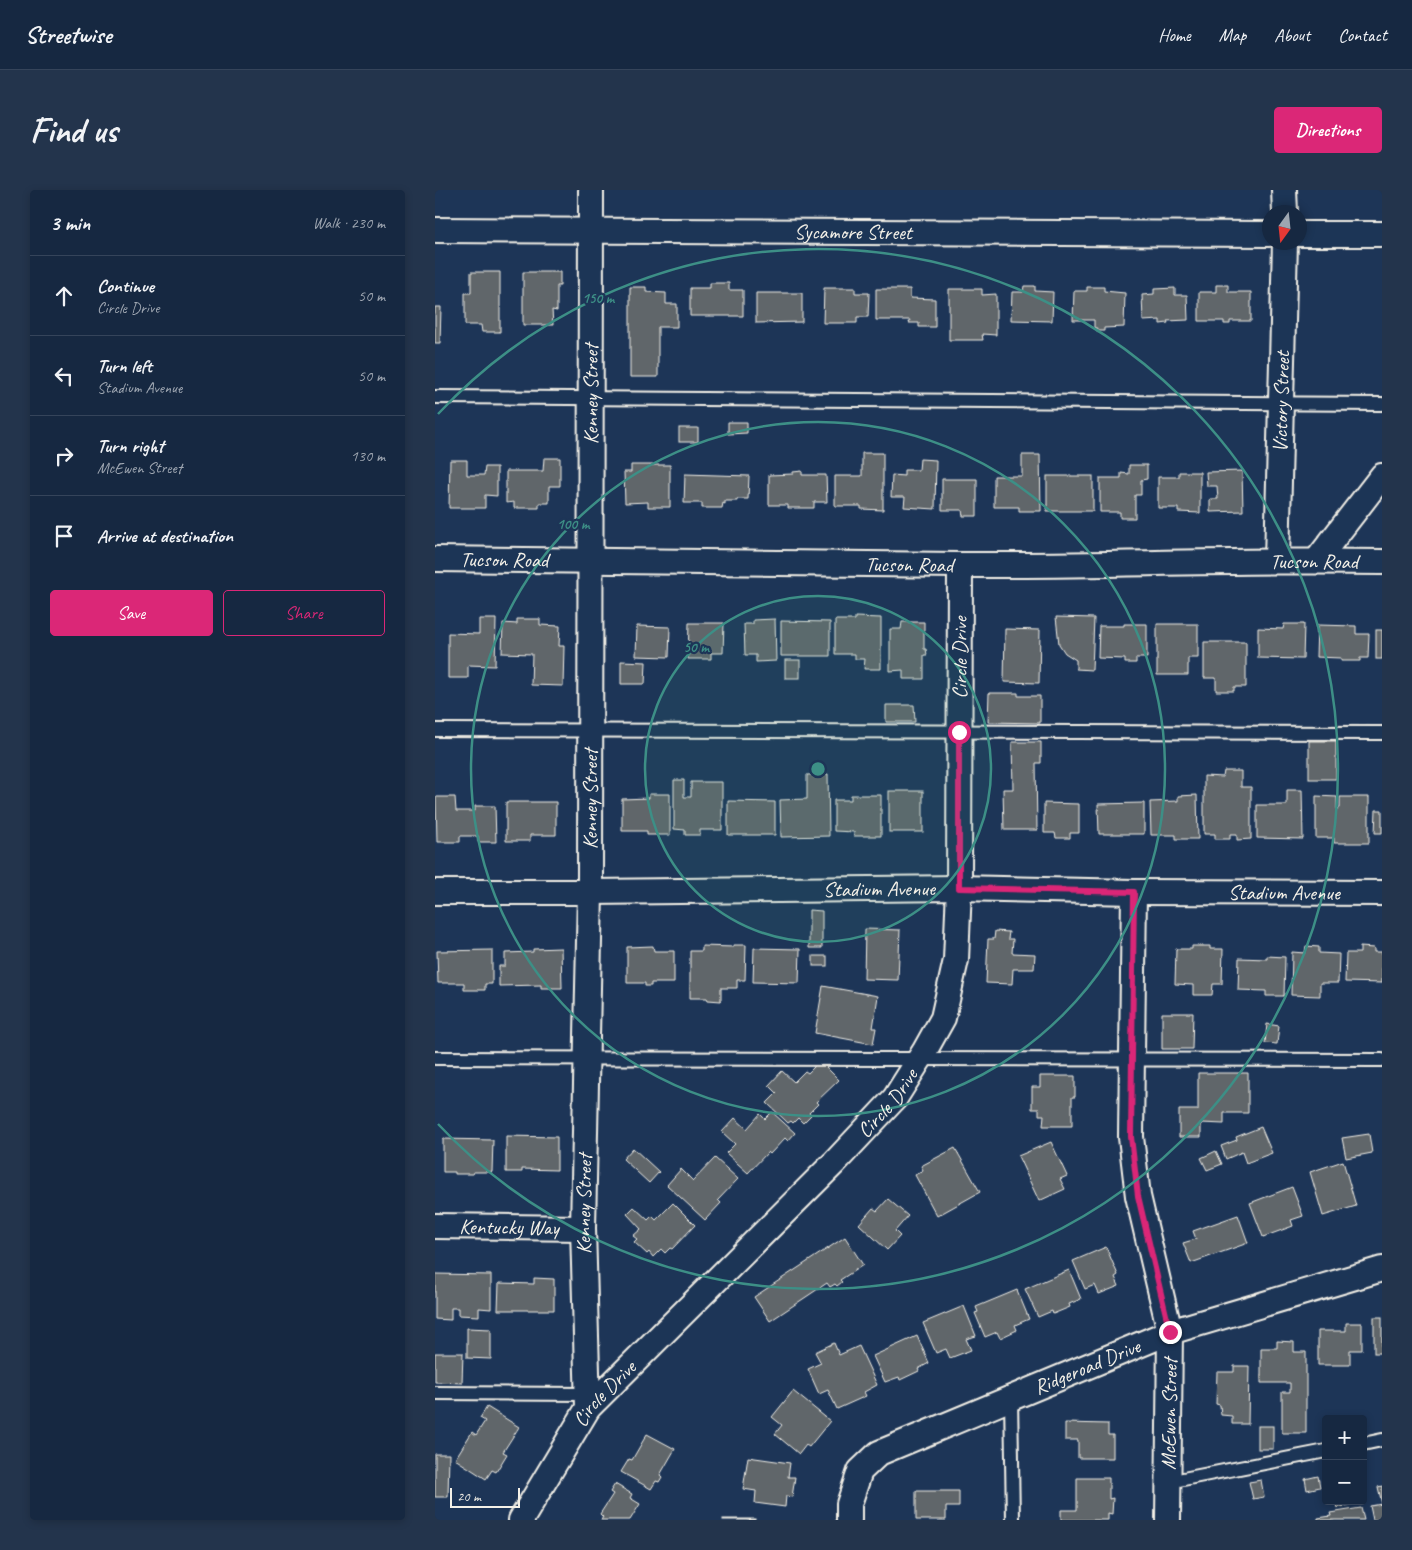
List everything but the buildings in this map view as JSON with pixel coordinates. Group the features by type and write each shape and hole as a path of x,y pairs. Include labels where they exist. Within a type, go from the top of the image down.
{"street":[{"name":"Kenney Street","path":"588,1401 583,1228 590,892 591,190"},
{"path":"1284,190 1285,205"},
{"name":"Sycamore Street","path":"435,230 1262,234"},
{"path":"1307,234 1382,234"},
{"name":"Victory Street","path":"1277,561 1285,250"},
{"path":"1317,560 1382,476"},
{"name":"Tucson Road","path":"435,559 960,565 1317,560 1382,562"},
{"name":"Circle Drive","path":"521,1520 588,1401 834,1163 895,1098 943,1018 955,960 959,888 960,565"},
{"name":"Stadium Avenue","path":"435,892 959,888 1134,892 1382,893"},
{"name":"McEwen Street","path":"1134,892 1131,1137 1138,1196 1170,1332 1168,1520"},
{"name":"Kentucky Way","path":"435,1226 583,1228"},
{"name":"Ridgeroad Drive","path":"849,1520 849,1504 860,1472 879,1453 1170,1332 1382,1269"}],"lane":[{"path":"435,397 1382,404"},
{"path":"435,730 1382,733"},
{"path":"435,1058 1382,1060"},
{"path":"435,1393 588,1401"},
{"path":"1011,1398 1013,1520"},
{"path":"1367,1443 1382,1440"},
{"path":"1168,1482 1322,1452"}],"route":[{"path":"959,732 959,888 1134,892 1131,1137 1138,1196 1170,1332"}]}
